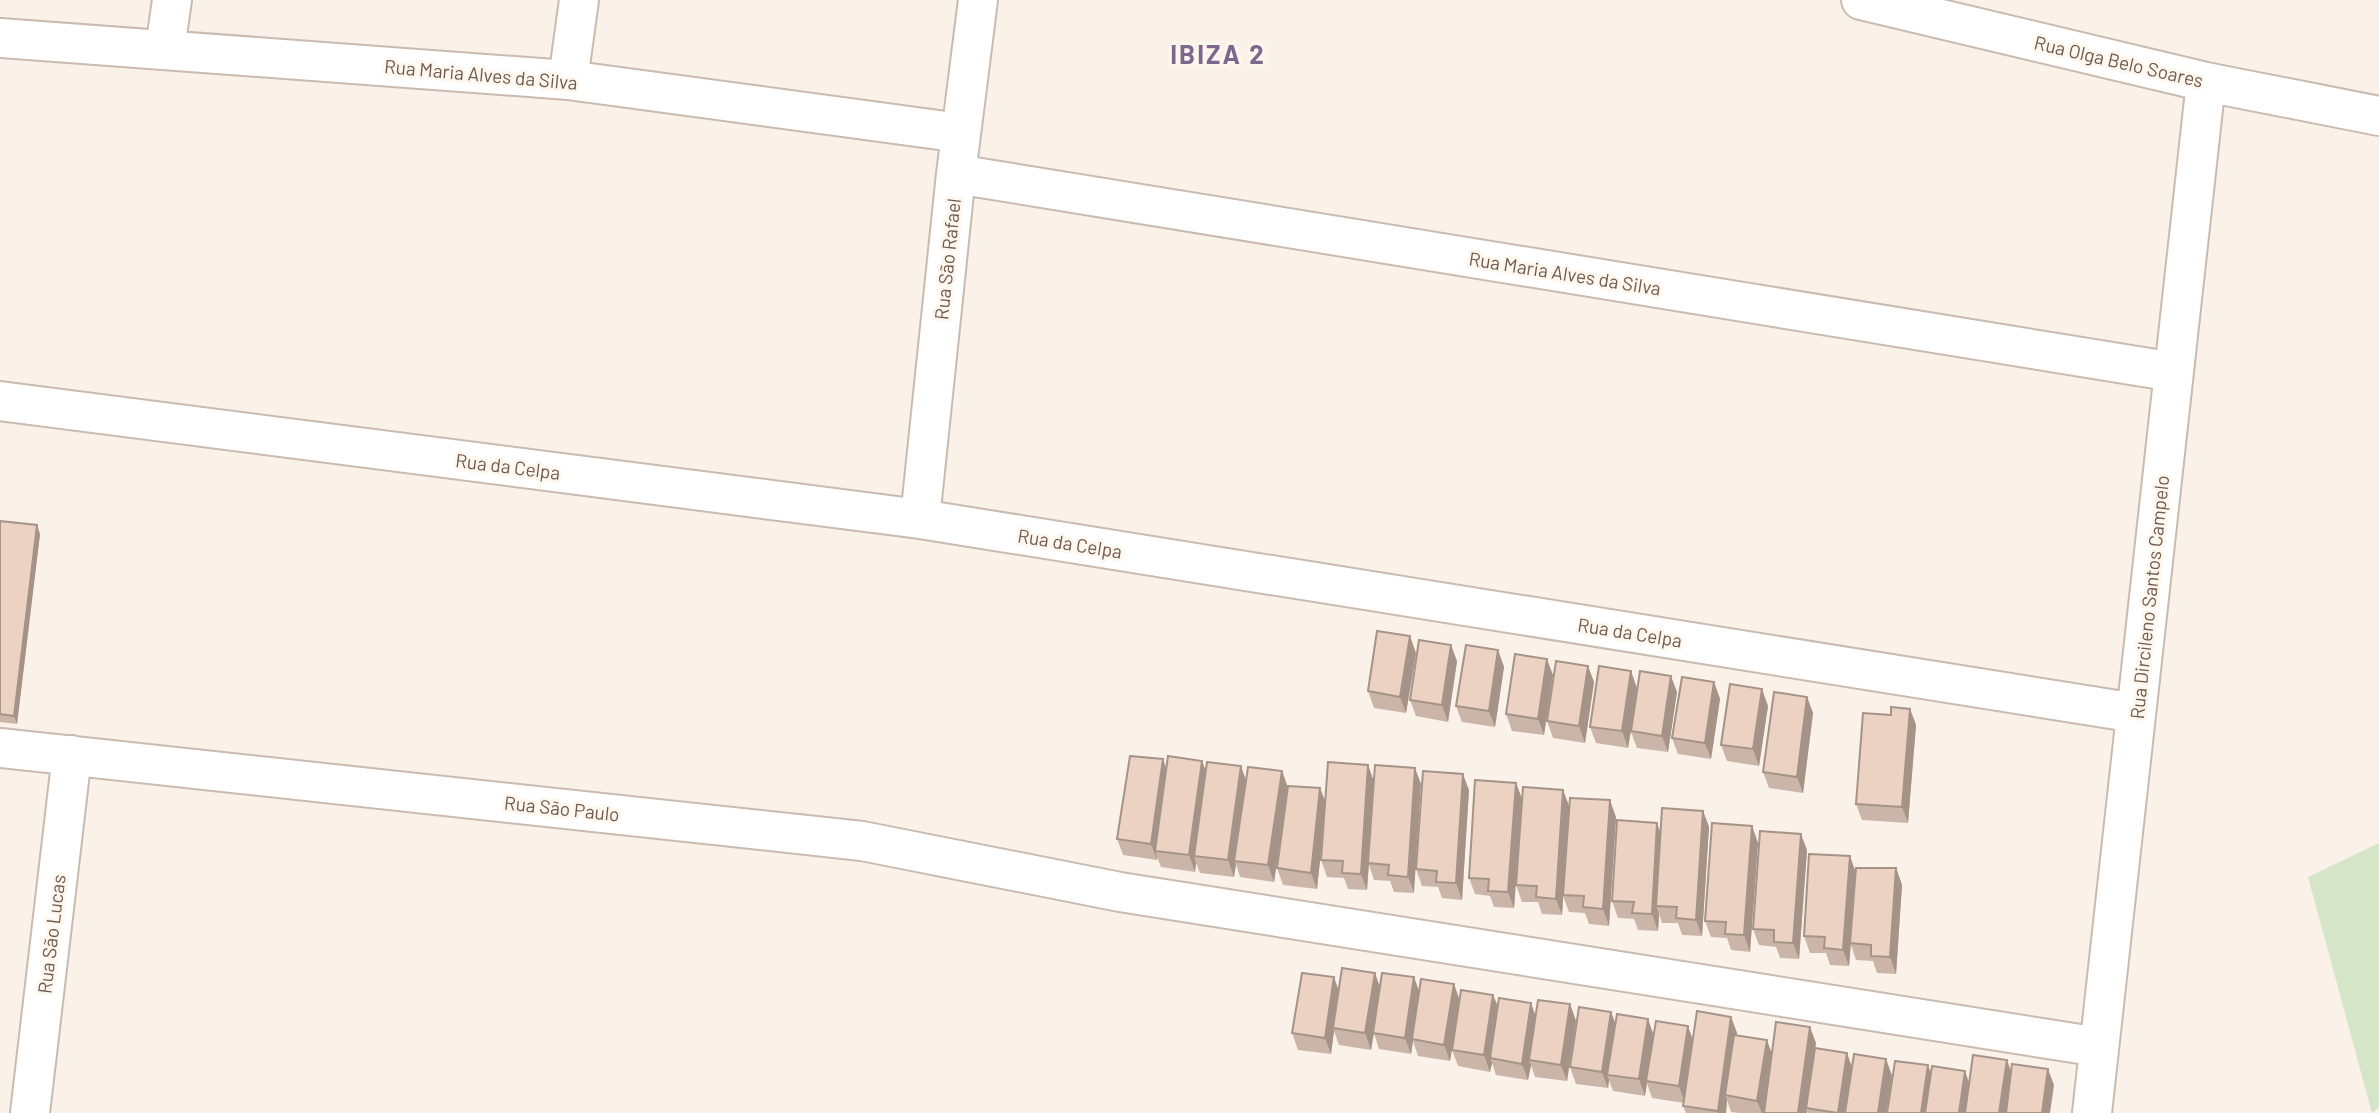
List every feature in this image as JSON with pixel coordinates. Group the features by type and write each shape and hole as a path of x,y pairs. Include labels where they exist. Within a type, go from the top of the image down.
{"street":[{"path":"165,49 172,0"},
{"path":"568,80 579,0"},
{"name":"Rua São Rafael","path":"920,519 956,174 978,0"},
{"name":"Rua Olga Belo Soares","path":"1861,0 2206,82 2379,116"},
{"name":"Rua Maria Alves da Silva","path":"0,38 568,80 961,133"},
{"name":"Rua Dircileno Santos Campelo","path":"2092,1113 2206,82"},
{"name":"Rua Maria Alves da Silva","path":"956,174 2174,372"},
{"name":"Rua da Celpa","path":"0,401 920,519 2136,713"},
{"name":"Rua São Paulo","path":"0,748 862,841 1120,892 2099,1047"},
{"name":"Rua São Lucas","path":"30,1113 72,755"}],"green space":[{"path":"2379,843 2379,1107 2372,1113 2308,877"}],"building":[{"path":"0,521 37,525 14,716 0,714"},
{"path":"1377,631 1410,636 1400,697 1368,691"},
{"path":"1419,640 1451,645 1442,705 1410,700"},
{"path":"1466,645 1498,650 1489,711 1456,706"},
{"path":"1515,654 1547,659 1538,719 1506,714"},
{"path":"1556,661 1588,666 1579,726 1547,721"},
{"path":"1599,666 1631,671 1622,731 1590,727"},
{"path":"1640,671 1671,676 1662,736 1631,731"},
{"path":"1682,677 1714,682 1705,743 1672,738"},
{"path":"1730,684 1762,689 1753,749 1721,745"},
{"path":"1774,692 1807,697 1797,777 1763,772"},
{"path":"1891,707 1910,709 1902,807 1856,804 1863,713 1891,715"},
{"path":"1130,756 1163,759 1151,844 1117,839"},
{"path":"1168,756 1202,761 1189,855 1155,851"},
{"path":"1207,762 1241,766 1228,860 1194,856"},
{"path":"1328,762 1368,765 1361,874 1342,873 1343,861 1321,860"},
{"path":"1375,765 1415,768 1408,877 1388,875 1389,865 1368,863"},
{"path":"1248,767 1282,771 1268,865 1234,861"},
{"path":"1423,771 1463,774 1456,883 1436,882 1437,871 1416,869"},
{"path":"1475,780 1516,783 1508,892 1488,891 1489,879 1469,878"},
{"path":"1288,786 1320,788 1311,873 1277,868"},
{"path":"1523,787 1563,790 1556,899 1536,897 1537,886 1516,885"},
{"path":"1570,798 1610,800 1603,909 1583,907 1584,896 1563,895"},
{"path":"1662,808 1703,811 1696,920 1676,918 1677,907 1656,906"},
{"path":"1617,820 1657,823 1652,914 1632,913 1634,902 1612,901"},
{"path":"1712,823 1752,826 1744,935 1725,934 1726,922 1705,921"},
{"path":"1760,831 1801,834 1793,943 1774,942 1774,930 1753,929"},
{"path":"1809,854 1850,856 1843,950 1824,948 1825,937 1804,936"},
{"path":"1856,868 1896,868 1890,957 1871,956 1871,945 1850,943"},
{"path":"1342,968 1375,973 1365,1033 1333,1028"},
{"path":"1302,973 1334,977 1325,1038 1292,1033"},
{"path":"1382,973 1414,977 1405,1038 1373,1033"},
{"path":"1421,979 1454,984 1444,1045 1412,1039"},
{"path":"1461,990 1493,995 1484,1055 1452,1050"},
{"path":"1499,998 1531,1003 1522,1064 1490,1058"},
{"path":"1538,1000 1570,1004 1561,1065 1529,1060"},
{"path":"1579,1007 1611,1012 1602,1072 1570,1067"},
{"path":"1697,1011 1731,1017 1718,1111 1683,1106"},
{"path":"1617,1014 1648,1019 1639,1079 1607,1075"},
{"path":"1656,1021 1688,1026 1679,1086 1646,1081"},
{"path":"1776,1022 1810,1027 1798,1113 1764,1113"},
{"path":"1734,1035 1767,1040 1757,1101 1725,1095"},
{"path":"1815,1048 1847,1053 1838,1113 1806,1108"},
{"path":"1854,1054 1886,1059 1878,1113 1845,1113"},
{"path":"1973,1055 2007,1060 1999,1113 1965,1113"},
{"path":"1895,1061 1928,1065 1921,1113 1887,1113"},
{"path":"2012,1064 2048,1069 2042,1113 2006,1113"},
{"path":"1932,1066 1965,1071 1959,1113 1925,1113"}],"district":[{"name":"IBIZA 2","path":"1218,53"}]}
